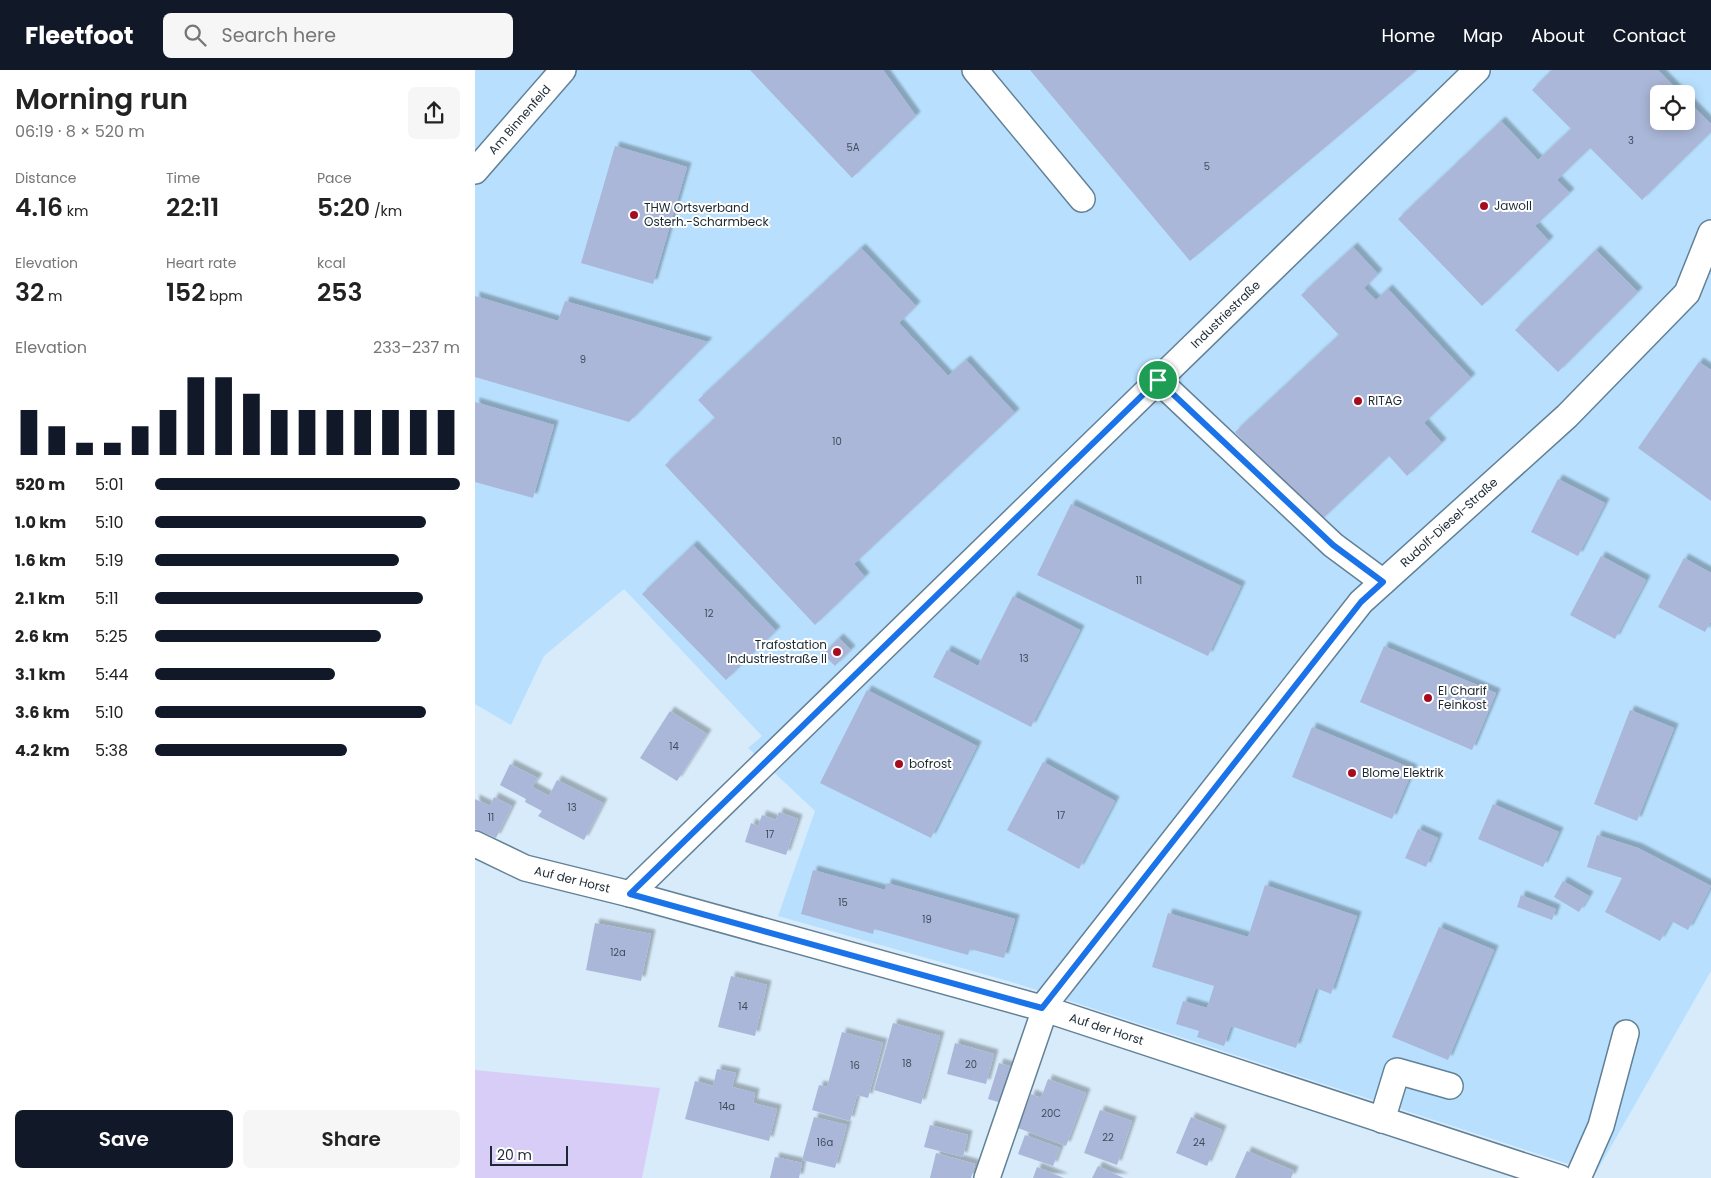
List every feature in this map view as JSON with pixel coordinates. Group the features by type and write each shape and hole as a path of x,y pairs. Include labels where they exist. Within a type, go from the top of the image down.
{"street":[{"name":"Am Binnenfeld","path":"475,171 563,70"},
{"path":"975,70 1082,199"},
{"name":"Industriestraße","path":"630,894 1477,70"},
{"name":"Rudolf-Diesel-Straße","path":"987,1178 1043,1009 1361,602 1567,416 1687,293 1711,233"},
{"path":"1158,380 1333,545 1383,582"},
{"name":"Auf der Horst","path":"475,844 525,868 630,894 1043,1009 1560,1178"},
{"path":"1578,1178 1601,1126 1626,1034"},
{"path":"1382,1120 1397,1071 1450,1086"}],"shaded area":[{"path":"475,70 1711,70 1711,971 1596,1173 1015,983 778,916 815,811 748,748 762,736 624,589 544,656 511,725 475,704"},
{"path":"475,1070 660,1088 642,1178 475,1178"}],"building":[{"path":"750,70 883,70 916,116 852,178"},
{"path":"1030,70 1417,70 1190,261"},
{"path":"1552,70 1658,70 1672,85 1650,85 1650,130 1695,130 1695,108 1711,124 1711,132 1642,200 1590,148 1557,180 1570,193 1535,226 1549,241 1482,306 1398,219 1501,121 1538,160 1571,129 1532,90"},
{"name":"THW Ortsverband Osterh.-Scharmbeck","path":"615,146 687,167 653,284 581,263"},
{"name":"RITAG","path":"1353,247 1378,274 1364,288 1376,300 1388,289 1471,378 1424,423 1442,443 1407,476 1389,456 1319,522 1235,432 1339,335 1301,295"},
{"path":"861,248 916,306 899,323 948,376 966,360 1015,413 854,564 865,577 815,625 665,465 715,418 698,400"},
{"path":"1596,250 1638,292 1558,372 1515,330"},
{"path":"475,296 558,321 565,301 708,342 629,422 475,377"},
{"path":"1699,362 1711,370 1711,501 1638,448"},
{"path":"475,402 554,425 533,498 475,482"},
{"path":"1558,479 1605,503 1578,556 1531,532"},
{"path":"1071,504 1241,586 1208,656 1037,575"},
{"path":"693,545 776,631 726,680 642,594"},
{"path":"1601,556 1646,580 1615,639 1570,615"},
{"path":"1684,558 1711,573 1711,621 1705,632 1658,607"},
{"path":"1013,596 1080,630 1031,727 933,677 947,650 978,666"},
{"name":"Trafostation Industriestraße II","path":"839,638 851,650 835,666 823,654"},
{"name":"El Charif Feinkost","path":"1384,646 1496,693 1472,750 1360,702"},
{"name":"bofrost","path":"867,690 977,746 931,838 820,783"},
{"path":"1630,710 1674,728 1637,821 1594,804"},
{"path":"670,711 707,734 677,781 640,758"},
{"name":"Blome Elektrik","path":"1312,727 1413,769 1392,819 1292,777"},
{"path":"1043,762 1115,801 1079,869 1007,830"},
{"path":"510,764 538,778 532,787 549,796 557,780 603,803 584,840 538,816 542,811 525,802 526,799 500,785"},
{"path":"494,797 512,806 496,838 475,829 475,799 490,806"},
{"path":"1493,804 1559,832 1543,867 1478,839"},
{"path":"779,812 798,819 786,855 745,842 751,823 758,826 762,815 776,820"},
{"path":"1418,829 1438,838 1426,867 1405,858"},
{"path":"1597,835 1638,848 1711,886 1688,930 1671,921 1660,941 1605,912 1622,878 1587,867"},
{"path":"813,870 885,890 887,883 1015,919 1004,958 970,949 968,955 874,929 873,934 801,914"},
{"path":"1563,881 1589,896 1579,912 1554,897"},
{"path":"1265,885 1357,916 1331,994 1316,988 1296,1048 1231,1026 1224,1046 1197,1037 1199,1031 1176,1024 1183,1001 1207,1008 1214,986 1152,967 1168,913 1248,937"},
{"path":"1521,895 1556,909 1552,920 1517,907"},
{"path":"595,923 651,934 641,981 586,970"},
{"path":"1439,927 1494,950 1448,1060 1392,1037"},
{"path":"731,976 767,985 755,1036 718,1027"},
{"path":"893,1023 940,1036 921,1104 874,1090"},
{"path":"842,1032 883,1043 868,1098 857,1095 850,1121 812,1110 819,1085 827,1087"},
{"path":"955,1043 994,1054 986,1084 947,1074"},
{"path":"999,1063 1016,1068 1005,1104 988,1099"},
{"path":"717,1069 736,1073 732,1087 755,1093 753,1103 777,1109 769,1141 685,1119 695,1081 713,1086"},
{"path":"1048,1079 1086,1093 1066,1146 1018,1128 1031,1094 1041,1098"},
{"path":"1100,1110 1132,1121 1117,1165 1084,1153"},
{"path":"814,1117 847,1125 835,1168 802,1160"},
{"path":"1191,1117 1222,1130 1207,1166 1176,1153"},
{"path":"930,1125 968,1135 963,1157 924,1147"},
{"path":"1025,1135 1060,1148 1053,1166 1018,1154"},
{"path":"1247,1151 1294,1171 1291,1178 1235,1178"},
{"path":"936,1153 975,1164 971,1178 930,1178"},
{"path":"775,1157 802,1163 799,1178 770,1178"},
{"path":"1098,1166 1115,1174 1124,1178 1092,1178"},
{"path":"1037,1167 1064,1178 1033,1178"}],"place":[{"name":"Jawoll","path":"1484,206"},
{"name":"THW Ortsverband Osterh.-Scharmbeck","path":"634,215"},
{"name":"RITAG","path":"1358,401"},
{"name":"Trafostation Industriestraße II","path":"837,652"},
{"name":"El Charif Feinkost","path":"1428,698"},
{"name":"bofrost","path":"899,764"},
{"name":"Blome Elektrik","path":"1352,773"}],"route":[{"path":"1158,380 1333,545 1383,582 1361,602 1042,1008 630,894 1158,380"}]}
